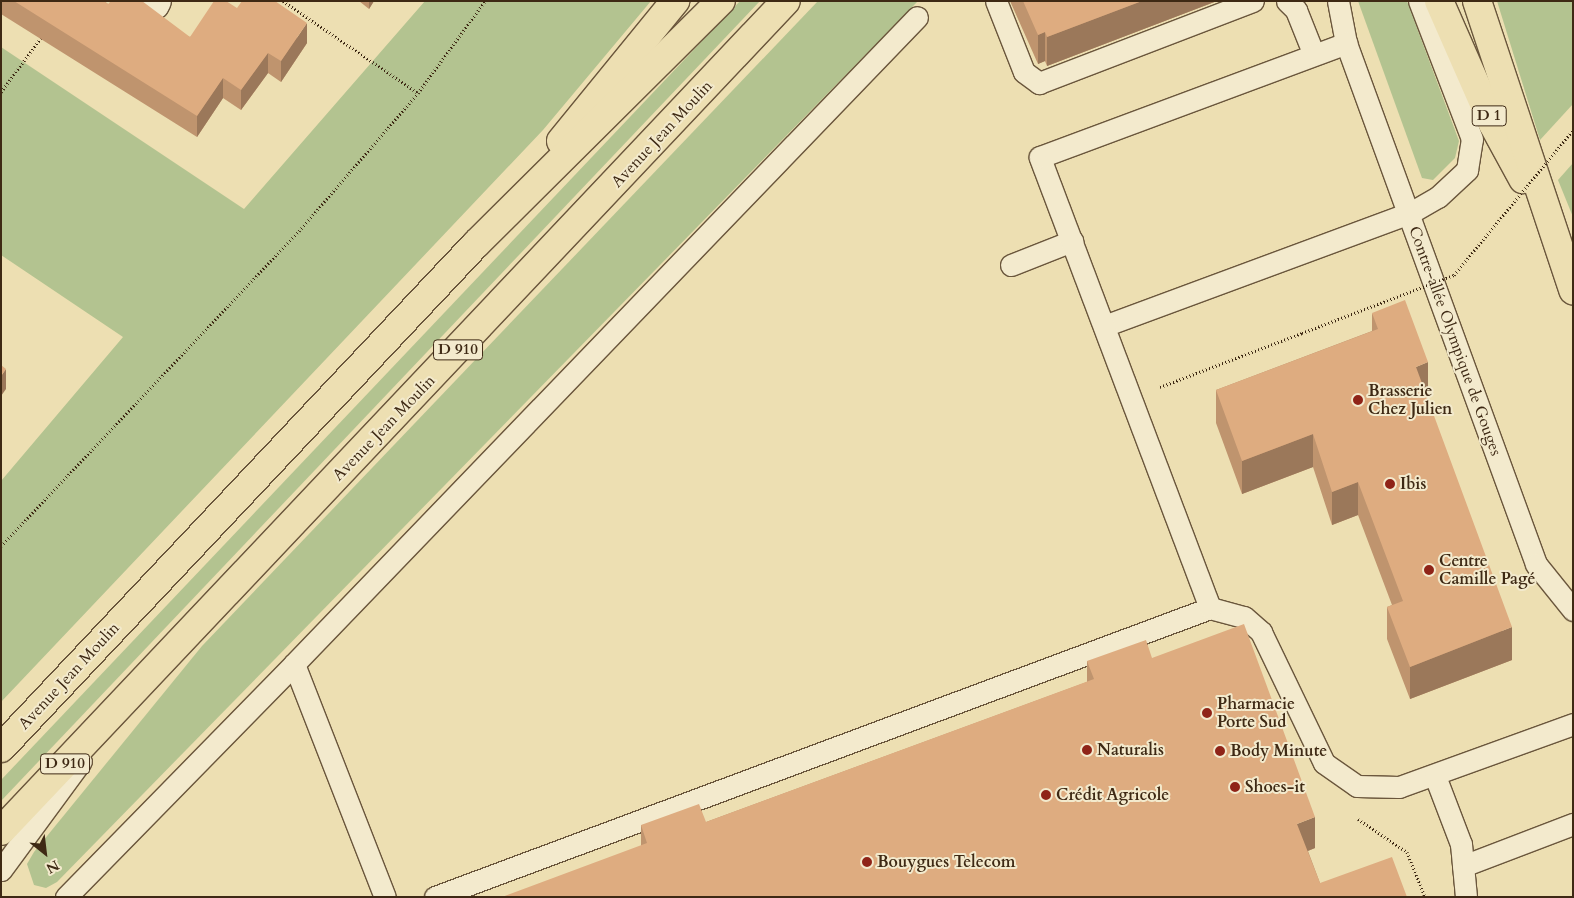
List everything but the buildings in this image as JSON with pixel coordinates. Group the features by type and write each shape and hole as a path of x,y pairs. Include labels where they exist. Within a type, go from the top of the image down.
{"main road":[{"path":"476,244 675,1"},
{"name":"Avenue Jean Moulin","path":"1,748 476,244 721,1"},
{"name":"Avenue Jean Moulin","path":"1,831 786,1"},
{"name":"D 1","path":"1439,1 1493,124 1549,226"},
{"name":"D 1","path":"1477,1 1549,226 1573,290"}],"street":[{"path":"149,1 155,5 158,1"}],"lane":[{"path":"996,1 1024,72 1039,83 1253,1"},
{"path":"1287,1 1296,10 1314,55"},
{"path":"1104,326 1410,213 1346,43 1338,1"},
{"name":"Contre-allée Olympique de Gouges","path":"1419,1 1472,138 1467,170 1438,197 1410,213 1414,235 1536,564 1573,610"},
{"path":"66,897 106,861 917,17"},
{"path":"1210,608 1040,157 1346,43"},
{"path":"1011,265 1072,241"},
{"path":"435,897 1210,608 1244,617 1260,632 1274,651 1314,745 1340,777 1372,789 1435,776 1573,724"},
{"path":"294,664 385,897"},
{"path":"1,870 129,697"},
{"path":"1435,776 1461,844 1466,897"},
{"path":"1463,866 1573,824"}],"path":[{"path":"283,1 418,93"},
{"path":"1,546 299,231 418,93 485,1"},
{"path":"1,92 45,32"},
{"path":"1159,388 1454,275 1573,130"}],"green space":[{"path":"425,1 651,1 543,130 1,702 1,481 123,337 1,255 1,47 244,209"},
{"path":"740,1 760,1 1,801 1,780"},
{"path":"818,1 918,1 57,882 46,888 34,885 27,864 34,852 202,646"},
{"path":"1358,1 1407,1 1459,141 1455,158 1433,180 1422,178"},
{"path":"1497,1 1573,1 1573,104 1540,140"},
{"path":"1573,163 1573,217 1558,180"}],"place":[{"name":"Brasserie Chez Julien","path":"1358,400"},
{"name":"Ibis","path":"1390,484"},
{"name":"Centre Camille Pagé","path":"1429,570"},
{"name":"Pharmacie Porte Sud","path":"1207,713"},
{"name":"Naturalis","path":"1087,750"},
{"name":"Body Minute","path":"1220,751"},
{"name":"Shoes-it","path":"1235,787"},
{"name":"Crédit Agricole","path":"1046,795"},
{"name":"Bouygues Telecom","path":"867,862"}]}
